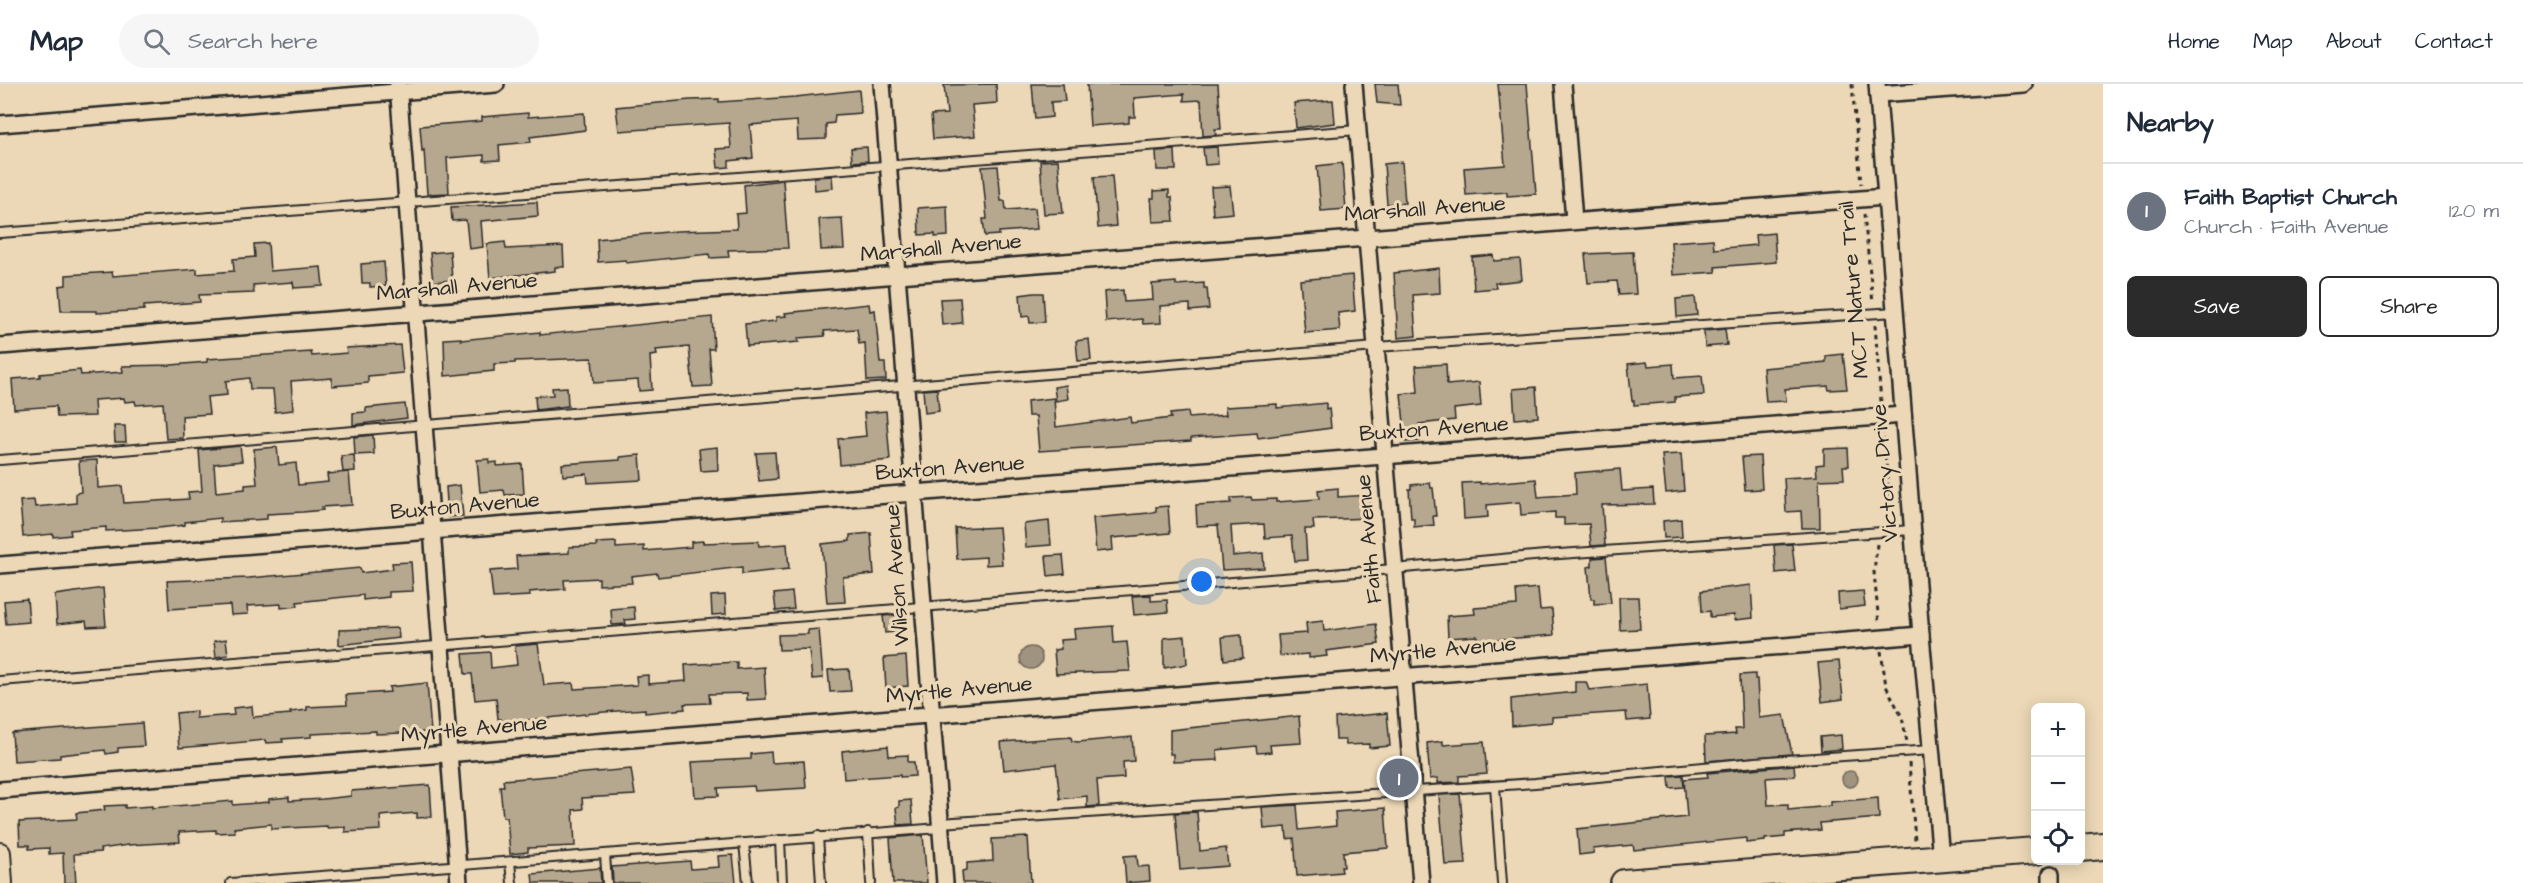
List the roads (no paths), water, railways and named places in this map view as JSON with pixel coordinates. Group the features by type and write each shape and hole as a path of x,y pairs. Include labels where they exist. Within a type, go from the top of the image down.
{"main road":[{"path":"2085,848 2103,846"},
{"path":"1624,883 1768,878 1929,859 2031,851"}],"street":[{"path":"0,124 398,88 496,84"},
{"name":"Wilson Avenue","path":"882,84 945,883"},
{"name":"Faith Avenue","path":"1354,84 1421,883"},
{"path":"1563,84 1574,220"},
{"path":"1877,89 2024,84"},
{"path":"398,88 459,883"},
{"name":"Victory Drive","path":"1877,89 1931,750 1929,859"},
{"name":"Marshall Avenue","path":"0,346 1886,196"},
{"name":"Buxton Avenue","path":"0,565 1903,416"},
{"name":"Myrtle Avenue","path":"0,790 1921,635"},
{"path":"0,853 2,883"}],"lane":[{"path":"0,233 1358,130"},
{"path":"0,460 1376,347 1895,312"},
{"path":"0,681 1568,553 1912,530"},
{"path":"231,883 605,855 940,825 1495,786 1756,762 1931,750"},
{"path":"1495,786 1502,883"},
{"path":"868,832 871,883"},
{"path":"818,836 821,883"},
{"path":"780,840 782,883"},
{"path":"744,843 748,883"},
{"path":"605,855 607,883"},
{"path":"510,862 512,883"}],"place":[{"name":"Faith Baptist Church","path":"1399,778"}]}
